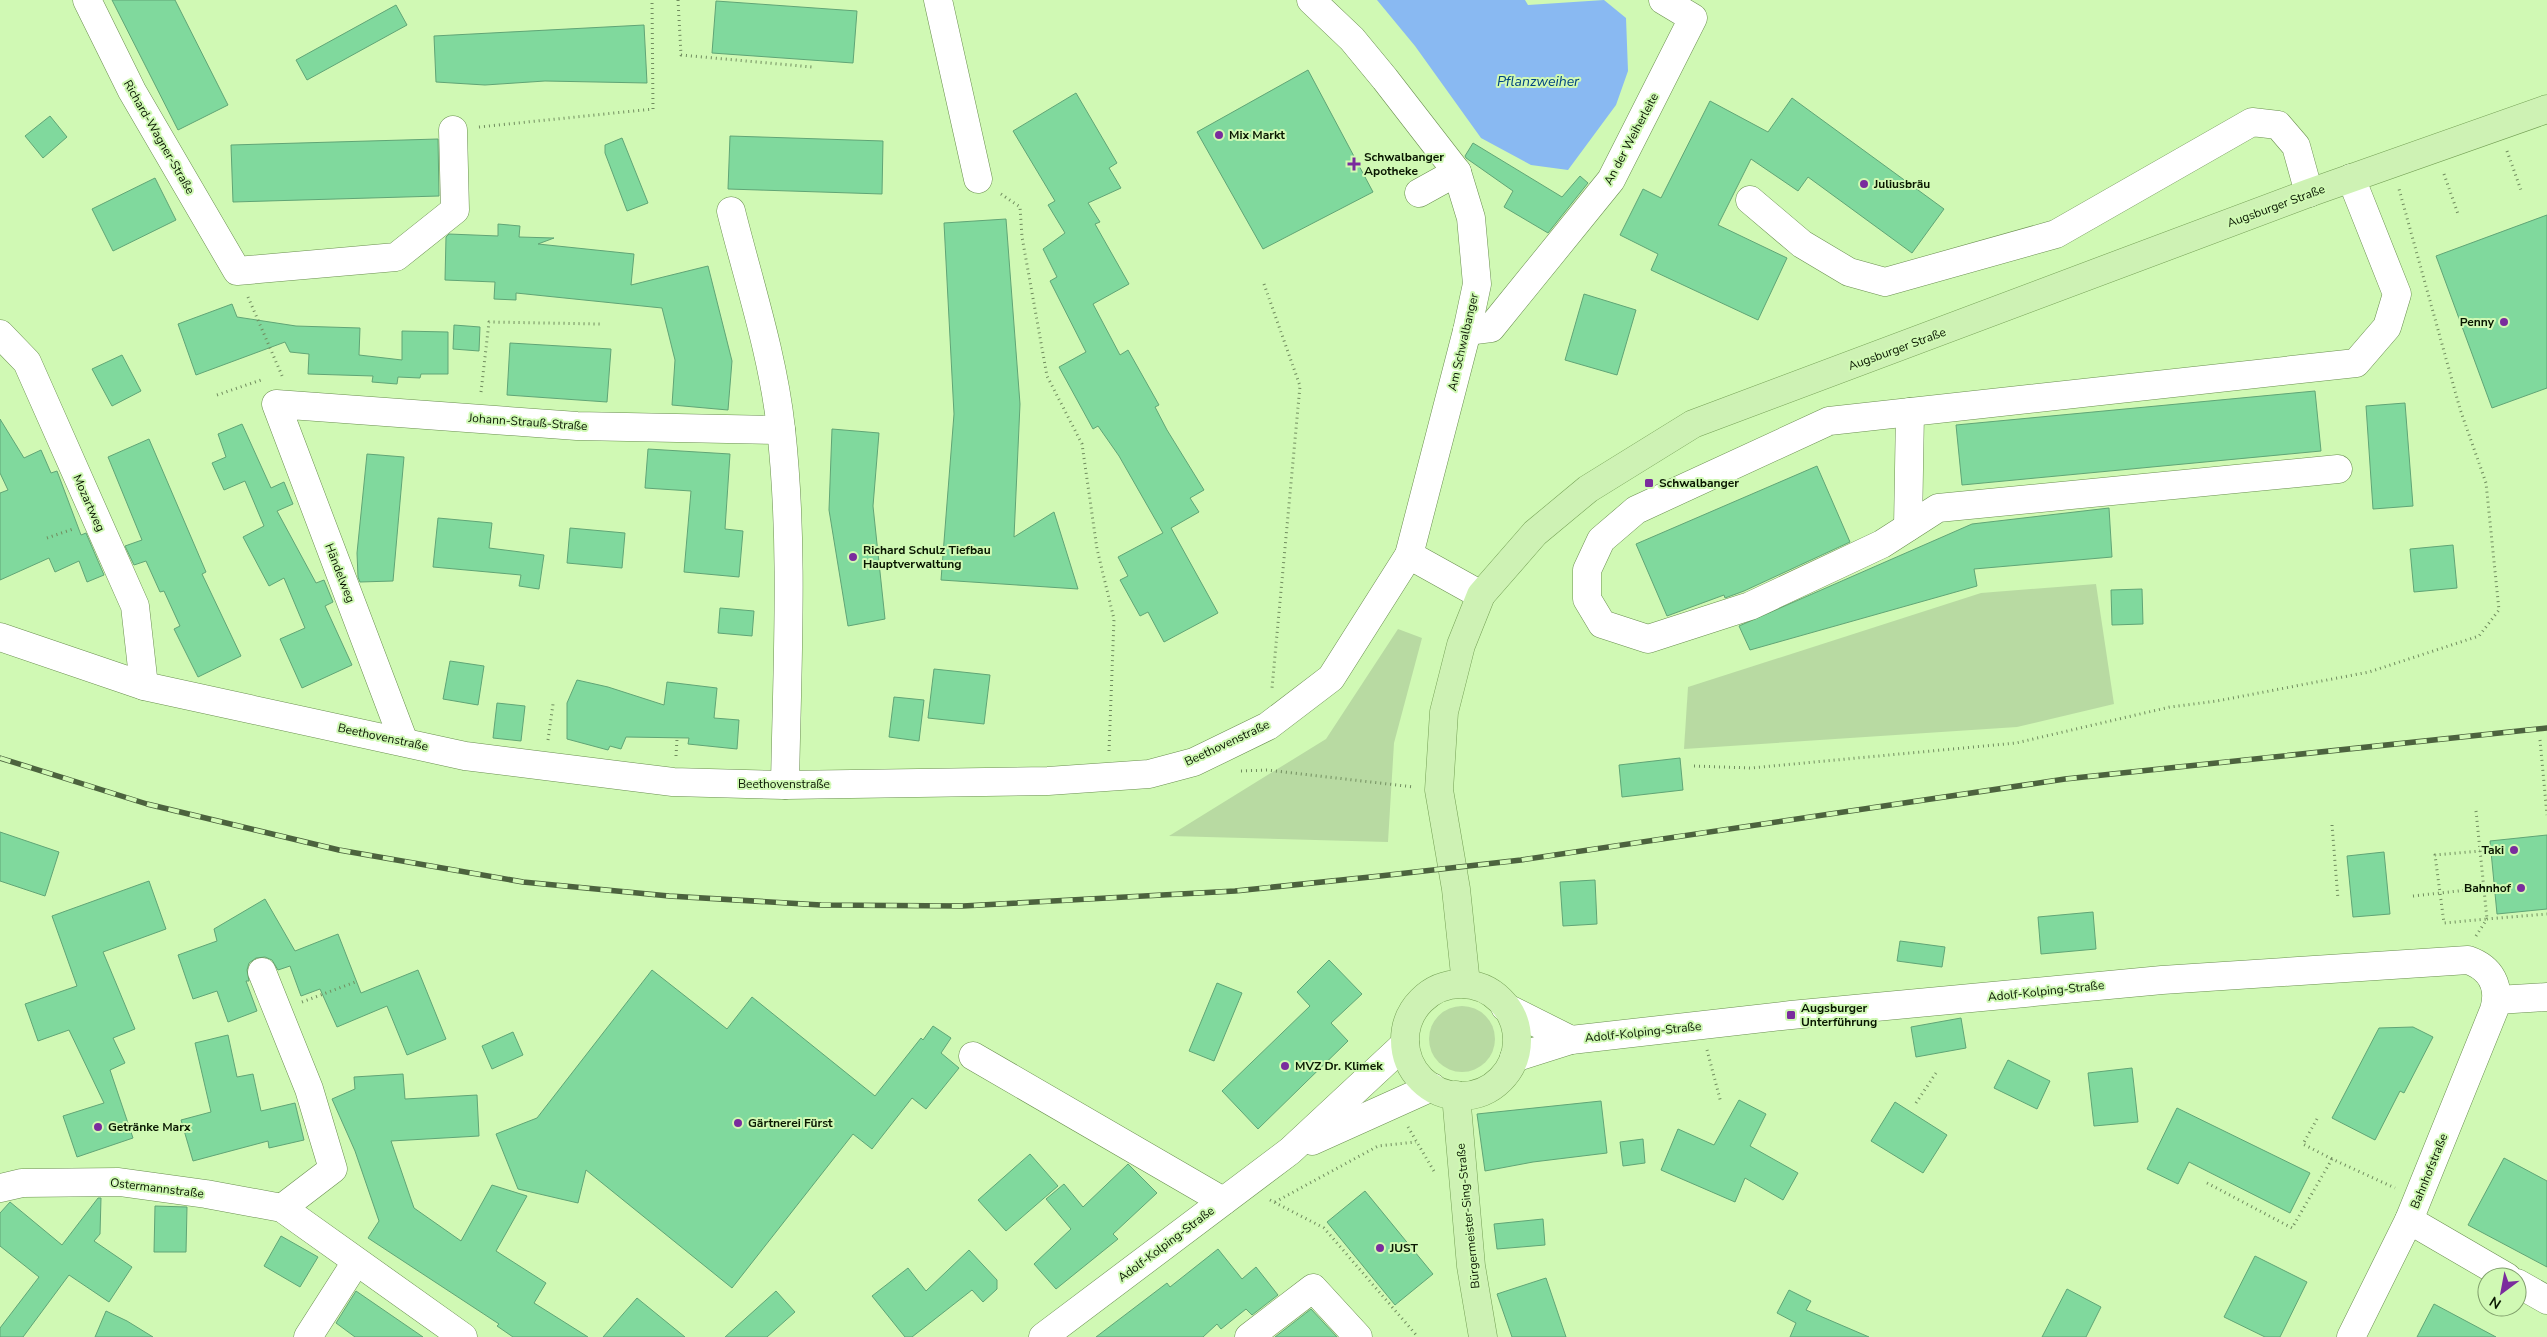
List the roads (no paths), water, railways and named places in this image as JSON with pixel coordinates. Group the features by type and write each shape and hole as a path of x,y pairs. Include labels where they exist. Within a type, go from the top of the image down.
{"main road":[{"name":"Augsburger Straße","path":"1455,985 1456,889 1439,790 1444,712 1461,645 1481,595 1535,533 1588,489 1693,424 2308,193 2547,109"},
{"path":"1455,985 1481,988 1494,996 1505,1007 1514,1022 1516,1040 1514,1058 1496,1084 1477,1093 1444,1091 1413,1069 1405,1044 1407,1026 1414,1008 1428,995 1455,985"},
{"name":"Bürgermeister-Sing-Straße","path":"1444,1091 1463,1174 1471,1266 1483,1337"}],"street":[{"name":"Richard-Wagner-Straße","path":"86,0 132,91 237,271 396,257 456,210 453,130"},
{"path":"938,0 978,179"},
{"name":"Am Schwalbanger","path":"1311,0 1352,39 1386,79 1457,172 1471,218 1477,284 1467,331 1409,555"},
{"name":"An der Weiherleite","path":"1467,331 1491,328 1612,180 1694,18 1664,0"},
{"path":"1750,200 1802,244 1849,272 1885,282 2056,234 2252,122 2278,125 2296,146 2308,193"},
{"path":"1419,193 1457,172"},
{"path":"2338,469 1938,508 1882,544 1750,606 1648,639 1602,624 1587,599 1587,570 1601,540 1636,510 1829,421 2356,363 2387,327 2397,294 2351,178"},
{"path":"731,211 782,382 781,430 787,542 785,785"},
{"name":"Mozartweg","path":"0,334 27,362 135,606 144,686"},
{"name":"Johann-Strauß-Straße","path":"286,405 577,426 781,430"},
{"name":"Händelweg","path":"286,405 404,742"},
{"path":"1908,527 1910,412"},
{"path":"1409,555 1481,595"},
{"name":"Beethovenstraße","path":"0,637 144,686 465,756 545,767 674,782 785,785 1048,781 1150,774 1194,762 1268,726 1331,678 1409,555"},
{"name":"Adolf-Kolping-Straße","path":"1514,1058 1570,1040 1701,1026 2162,980 2460,959 2476,962 2489,973 2494,981 2497,1000"},
{"path":"262,972 309,1089 333,1169 282,1208"},
{"path":"2497,1000 2547,997"},
{"name":"Bahnhofstraße","path":"2351,1337 2413,1209 2497,1000"},
{"name":"Adolf-Kolping-Straße","path":"1505,1007 1570,1040"},
{"name":"Adolf-Kolping-Straße","path":"1043,1337 1290,1151 1405,1044"},
{"path":"972,1056 1223,1202"},
{"name":"Adolf-Kolping-Straße","path":"1290,1151 1396,1103 1444,1091"},
{"name":"Ostermannstraße","path":"0,1188 22,1183 119,1182 206,1194 282,1208 462,1337"},
{"path":"2413,1209 2493,1267"},
{"path":"308,1337 356,1262"},
{"path":"1249,1337 1312,1288 1358,1337"},
{"path":"2527,1289 2547,1300"}],"water":[{"name":"Pflanzweiher","path":"1377,0 1525,0 1528,5 1604,0 1626,18 1628,71 1616,105 1568,170 1531,165 1481,138 1415,46"}],"railway":[{"path":"0,758 147,804 339,850 523,882 669,896 821,905 963,906 1235,891 1380,876 1521,860 2065,779 2547,728"}],"place":[{"name":"Mix Markt","path":"1219,135"},
{"name":"Schwalbanger Apotheke","path":"1354,164"},
{"name":"Juliusbräu","path":"1864,184"},
{"name":"Penny","path":"2504,322"},
{"name":"Schwalbanger","path":"1649,483"},
{"name":"Richard Schulz Tiefbau Hauptverwaltung","path":"853,557"},
{"name":"Taki","path":"2514,850"},
{"name":"Bahnhof","path":"2521,888"},
{"name":"Augsburger Unterführung","path":"1791,1015"},
{"name":"MVZ Dr. Klimek","path":"1285,1066"},
{"name":"Gärtnerei Fürst","path":"738,1123"},
{"name":"Getränke Marx","path":"98,1127"},
{"name":"JUST","path":"1380,1248"}]}
